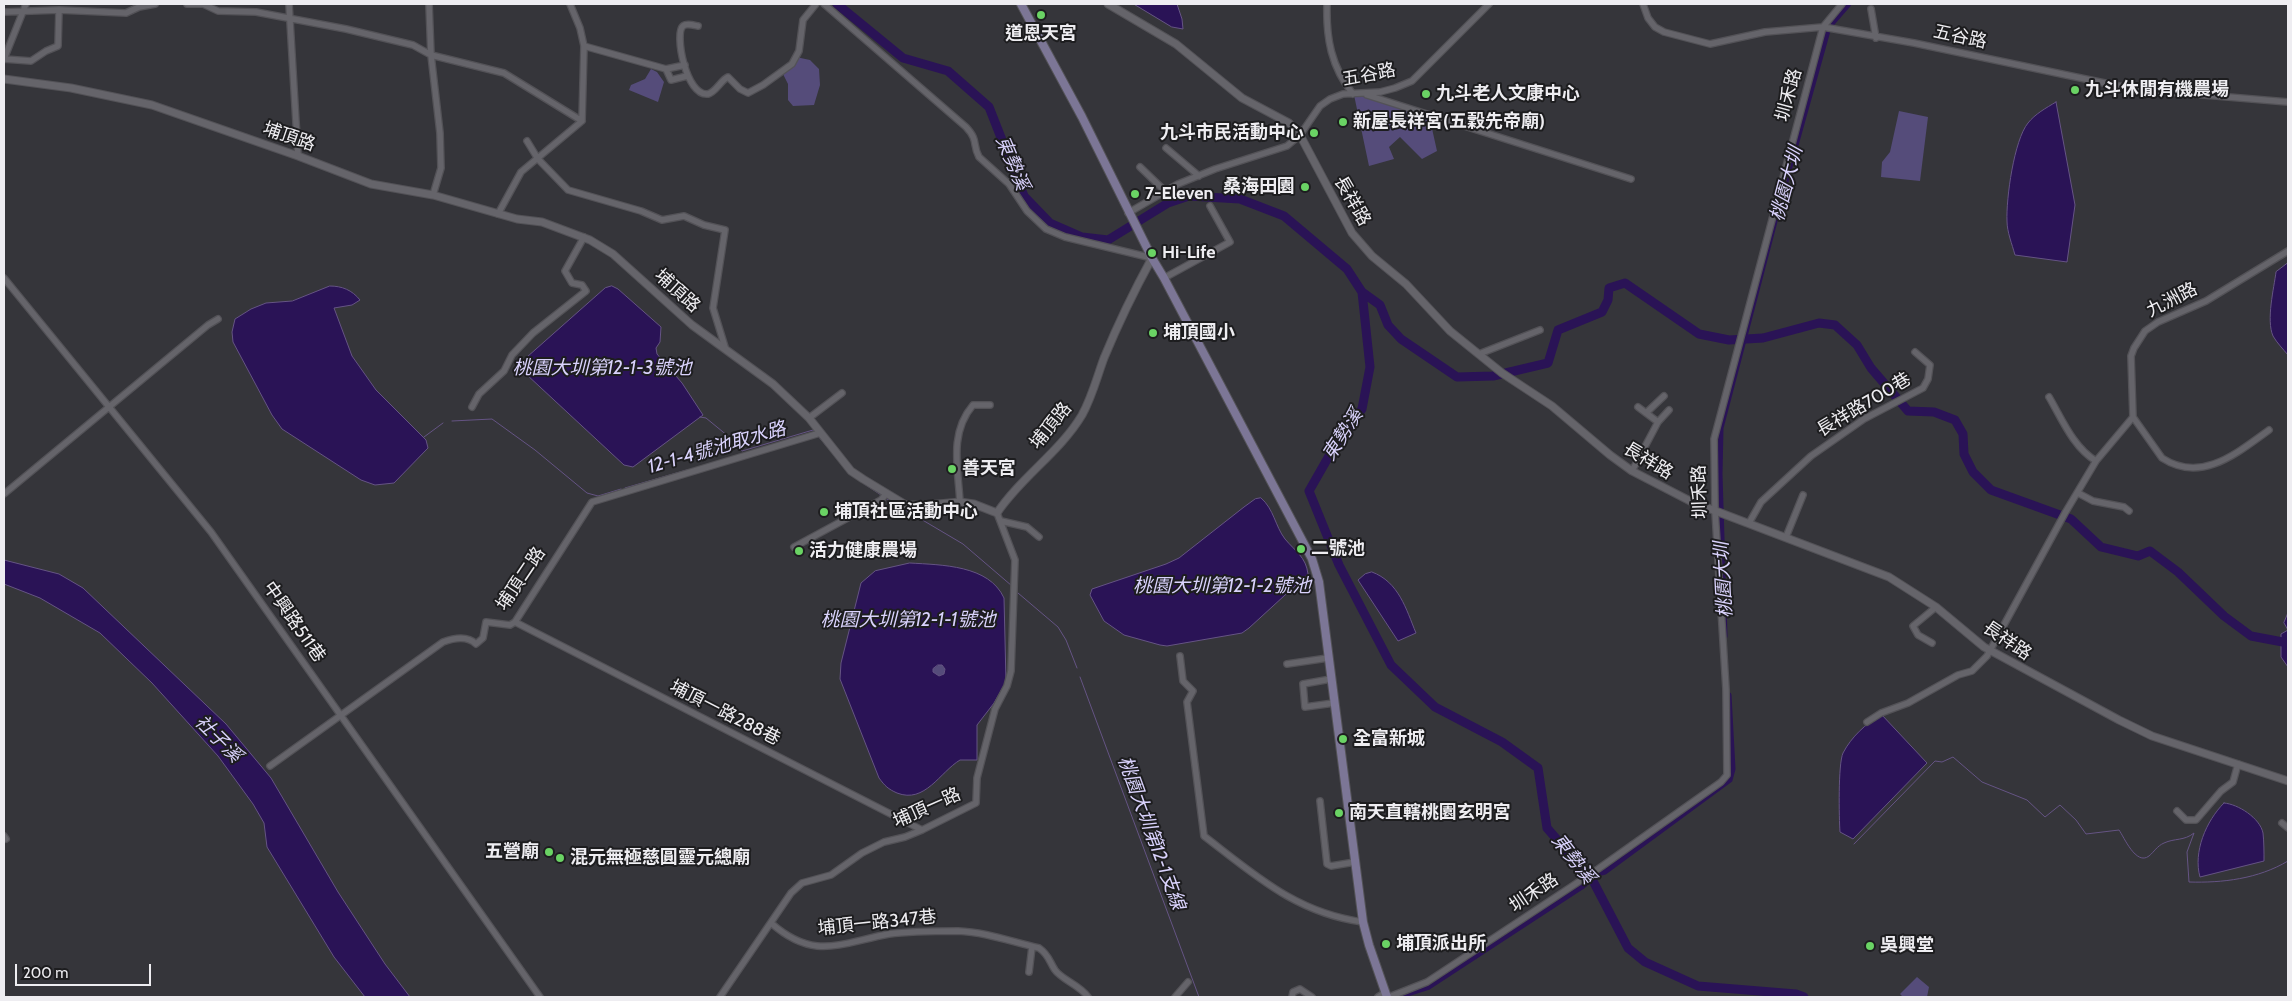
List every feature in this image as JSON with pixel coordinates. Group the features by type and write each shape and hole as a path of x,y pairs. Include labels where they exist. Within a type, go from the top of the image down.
{"main road":[{"path":"1021,4 1086,125 1129,215 1312,559 1319,582 1363,922 1369,945 1388,996"}],"street":[{"path":"26,4 4,59 31,61 58,46 59,10"},
{"path":"4,12 59,10 126,13 139,7 155,4"},
{"path":"187,4 202,4 218,11 250,12 290,18 413,46 431,55 504,73 582,121"},
{"path":"290,4 298,156"},
{"path":"429,4 431,55 440,133 440,168 433,195"},
{"path":"498,214 522,172 582,121 584,46 570,4"},
{"path":"698,26 685,25 679,32 687,76 697,92 706,94 712,92 728,76 744,92 748,92 763,85 796,59 801,40 802,23 816,4"},
{"path":"824,4 966,127 975,139 976,152 979,156 1009,184 1027,211 1046,229 1065,237 1152,258"},
{"name":"長祥路","path":"1108,4 1176,44 1242,98 1289,123 1300,134 1352,233 1372,256 1406,284 1450,331 1500,371 1552,406 1632,471 1662,488 1719,512 1888,577 1936,608 1984,648 2053,686 2144,732 2288,781"},
{"path":"1327,4 1327,35 1333,60 1342,80 1353,94"},
{"name":"五谷路","path":"1129,215 1165,192 1199,176 1287,146 1300,134 1320,106 1337,97 1395,88 1412,81 1489,4"},
{"name":"五谷路","path":"1643,4 1648,18 1660,30 1710,44 1765,32 1829,29 1914,43 2133,89 2288,102"},
{"name":"圳禾路","path":"1378,997 1388,996 1427,982 1595,870 1721,782 1727,774 1726,689 1714,439 1829,29 1842,4"},
{"path":"1871,9 1876,38"},
{"path":"584,46 666,69 685,65"},
{"path":"666,69 671,80 687,76"},
{"name":"埔頂路","path":"4,79 71,88 152,106 298,156 371,184 433,195 518,220 542,222 584,237 613,254 692,325 725,347 773,384 809,418 851,471 906,505 927,506 960,502 974,504 997,513 1008,496 1057,446 1082,416 1124,312 1152,258"},
{"path":"1365,94 1631,179"},
{"path":"527,141 538,159 568,190 641,211 662,220 684,216 704,225 725,230 713,308 725,347"},
{"path":"1166,148 1199,176"},
{"path":"1140,167 1165,192"},
{"path":"1164,278 1230,242 1210,206"},
{"path":"472,407 479,394 504,371 512,355 534,333 586,291 582,286 572,283 565,271 584,237"},
{"name":"九洲路","path":"2133,417 2131,356 2145,331 2158,322 2206,301 2288,251"},
{"name":"中興路511巷","path":"4,278 211,532 540,997"},
{"path":"4,494 208,325 218,319"},
{"path":"1479,354 1540,330"},
{"name":"長祥路700巷","path":"1749,522 1761,502 1811,456 1864,419 1923,388 1928,379 1930,365 1915,352"},
{"path":"809,418 842,393"},
{"path":"1646,413 1664,396"},
{"path":"2049,397 2077,444 2087,455 2096,461"},
{"path":"960,502 956,438 962,420 973,405 990,405"},
{"path":"1638,407 1658,422"},
{"path":"1632,471 1658,422 1669,410"},
{"path":"1867,722 1881,713 1908,703 1958,675 1972,671 1991,651 2063,516 2096,461 2133,417 2162,458 2169,463 2187,466 2209,466 2223,462 2269,430"},
{"name":"埔頂二路","path":"270,766 340,714 444,642 454,638 467,638 476,644 483,638 486,622 510,625 514,622 592,502 820,433"},
{"path":"2078,492 2093,501 2124,507 2129,511"},
{"path":"794,547 881,500 886,494"},
{"path":"1786,537 1803,495"},
{"name":"埔頂一路","path":"720,997 791,893 802,883 831,875 884,842 905,837 922,830 976,803 978,778 995,709 1007,686 1011,672 1015,560 997,513"},
{"path":"1001,521 1013,522 1027,527 1039,537"},
{"path":"1932,643 1918,635 1913,626 1936,608"},
{"name":"埔頂一路288巷","path":"514,622 922,830"},
{"path":"1180,656 1183,680 1193,691 1186,702 1204,836 1290,899 1315,910 1363,922"},
{"path":"1288,664 1328,658"},
{"path":"1331,679 1303,684 1305,707 1334,704"},
{"path":"2177,811 2186,820 2196,820 2221,791 2233,782 2238,764"},
{"path":"1320,801 1326,860 1331,866 1355,862"},
{"path":"2282,823 2288,828"},
{"name":"埔頂一路347巷","path":"772,923 791,939 817,947 829,947 890,934 956,931 980,932 1032,947 1047,954 1056,972 1079,987 1088,997"},
{"path":"1029,972 1032,947"},
{"path":"1175,997 1188,982"},
{"path":"1292,997 1292,992 1300,989 1312,997"}],"shaded area":[{"path":"796,57 810,60 819,69 820,85 814,105 793,106 788,100 788,84 782,72"},
{"path":"651,69 657,72 664,82 658,102 629,90 631,85 645,79"},
{"path":"1354,95 1429,115 1437,151 1422,159 1400,137 1389,147 1394,159 1369,166"},
{"path":"1899,111 1928,117 1920,181 1881,177 1882,162 1890,152"},
{"path":"942,665 945,669 944,674 939,676 932,672 933,668"},
{"path":"1917,977 1929,987 1927,997 1903,997 1900,994"}],"water":[{"path":"1134,4 1177,4 1183,29 1172,27"},
{"path":"2056,102 2075,205 2067,262 2015,255 2007,225 2012,170 2023,131 2034,117"},
{"path":"2288,263 2288,355 2273,336 2270,322 2276,272"},
{"path":"330,286 347,289 360,300 352,305 334,308 352,356 376,390 426,440 428,448 394,483 375,485 361,480 282,429 272,415 233,342 232,332 235,319 251,309 266,303 292,301"},
{"name":"桃園大圳第12-1-3號池","path":"612,286 618,289 661,327 660,342 656,348 657,354 682,383 703,415 633,467 624,465 526,374 523,365 527,357 605,288"},
{"name":"桃園大圳第12-1-2號池","path":"1261,498 1272,512 1285,539 1305,563 1308,574 1249,628 1242,633 1167,646 1124,635 1104,621 1090,595 1092,589 1179,558 1244,507 1255,499"},
{"name":"社子溪","path":"4,560 59,574 83,588 226,724 271,778 338,892 385,964 410,997 365,997 334,957 267,847 264,823 253,804 218,756 152,683 100,633 40,598 4,584"},
{"name":"桃園大圳第12-1-1號池","path":"910,563 950,566 976,573 987,579 997,587 1004,598 1006,682 994,703 977,725 977,760 960,760 932,785 916,794 897,793 887,787 879,778 840,679 841,663 861,583 875,571","holes":["938,665 942,665 945,669 944,674 939,676 933,672 933,669"]},
{"path":"1372,572 1389,582 1395,589 1405,606 1416,633 1398,641 1358,580 1365,574"},
{"path":"2288,613 2288,630 2284,623"},
{"path":"2288,630 2288,667 2281,657 2281,634"},
{"path":"1881,714 1927,763 1853,839 1840,832 1839,791 1841,759 1855,736"},
{"path":"2224,803 2242,809 2258,822 2263,833 2264,861 2200,877 2198,857 2203,837 2212,819"}],"waterway":[{"name":"東勢溪","path":"837,4 903,58 948,71 989,107 1024,196 1050,223 1082,237 1108,240 1168,203 1189,196 1240,199 1284,216 1347,269 1362,292 1370,367 1362,409 1337,442 1309,491 1339,565 1391,665 1435,707 1502,742 1538,768 1547,828 1593,881 1628,948 1645,962 1698,986 1796,994 1804,997"},
{"name":"桃園大圳","path":"1725,636 1720,474 1721,428 1779,206 1829,27 1849,4"},
{"path":"1362,292 1380,305 1388,325 1401,339 1457,377 1493,376 1548,363 1558,330 1602,312 1608,300 1609,288 1625,283 1699,334 1729,340 1763,338 1819,323 1835,325 1857,345 1871,368 1908,411 1934,412 1955,420 1963,434 1964,454 1973,472 1991,490 2071,519 2101,547 2138,556 2150,551 2178,572 2224,616 2251,636 2288,643"},
{"name":"12-1-4號池取水路","path":"700,417 706,418 734,441 742,451 813,430 815,432"},
{"name":"12-1-4號池取水路","path":"452,421 492,419 535,450 587,493 598,496 621,489"},
{"name":"12-1-4號池取水路","path":"424,437 443,423"},
{"name":"桃園大圳第12-1支線","path":"819,437 848,472"},
{"name":"12-1-4號池取水路","path":"625,488 687,470"},
{"name":"桃園大圳第12-1支線","path":"863,483 881,495"},
{"name":"桃園大圳第12-1支線","path":"887,499 963,544 1012,586"},
{"name":"桃園大圳第12-1支線","path":"1018,593 1058,627 1066,640 1077,668"},
{"name":"桃園大圳第12-1支線","path":"1080,677 1199,997"},
{"name":"桃園大圳","path":"1398,997 1429,987 1582,887 1597,874 1605,872 1730,780 1733,769 1729,695"},
{"path":"1854,844 1935,761 1942,762 1953,757 1982,782 2027,800 2045,817 2060,805 2076,820 2086,834 2119,830 2131,849 2140,857 2149,856 2157,847 2164,843 2187,837 2194,833 2187,852 2189,882 2240,879 2265,872 2288,861"}],"place":[{"name":"道恩天宮","path":"1041,15"},
{"name":"九斗休閒有機農場","path":"2075,90"},
{"name":"九斗老人文康中心","path":"1426,94"},
{"name":"新屋長祥宮(五穀先帝廟)","path":"1343,122"},
{"name":"九斗市民活動中心","path":"1314,133"},
{"name":"桑海田園","path":"1305,187"},
{"name":"7-Eleven","path":"1135,194"},
{"name":"Hi-Life","path":"1152,253"},
{"name":"埔頂國小","path":"1153,333"},
{"name":"善天宮","path":"952,469"},
{"name":"埔頂社區活動中心","path":"824,512"},
{"name":"二號池","path":"1301,549"},
{"name":"活力健康農場","path":"799,551"},
{"name":"全富新城","path":"1343,739"},
{"name":"南天直轄桃園玄明宮","path":"1339,813"},
{"name":"五營廟","path":"549,852"},
{"name":"混元無極慈圓靈元總廟","path":"560,858"},
{"name":"埔頂派出所","path":"1386,944"},
{"name":"吳興堂","path":"1870,946"}]}
